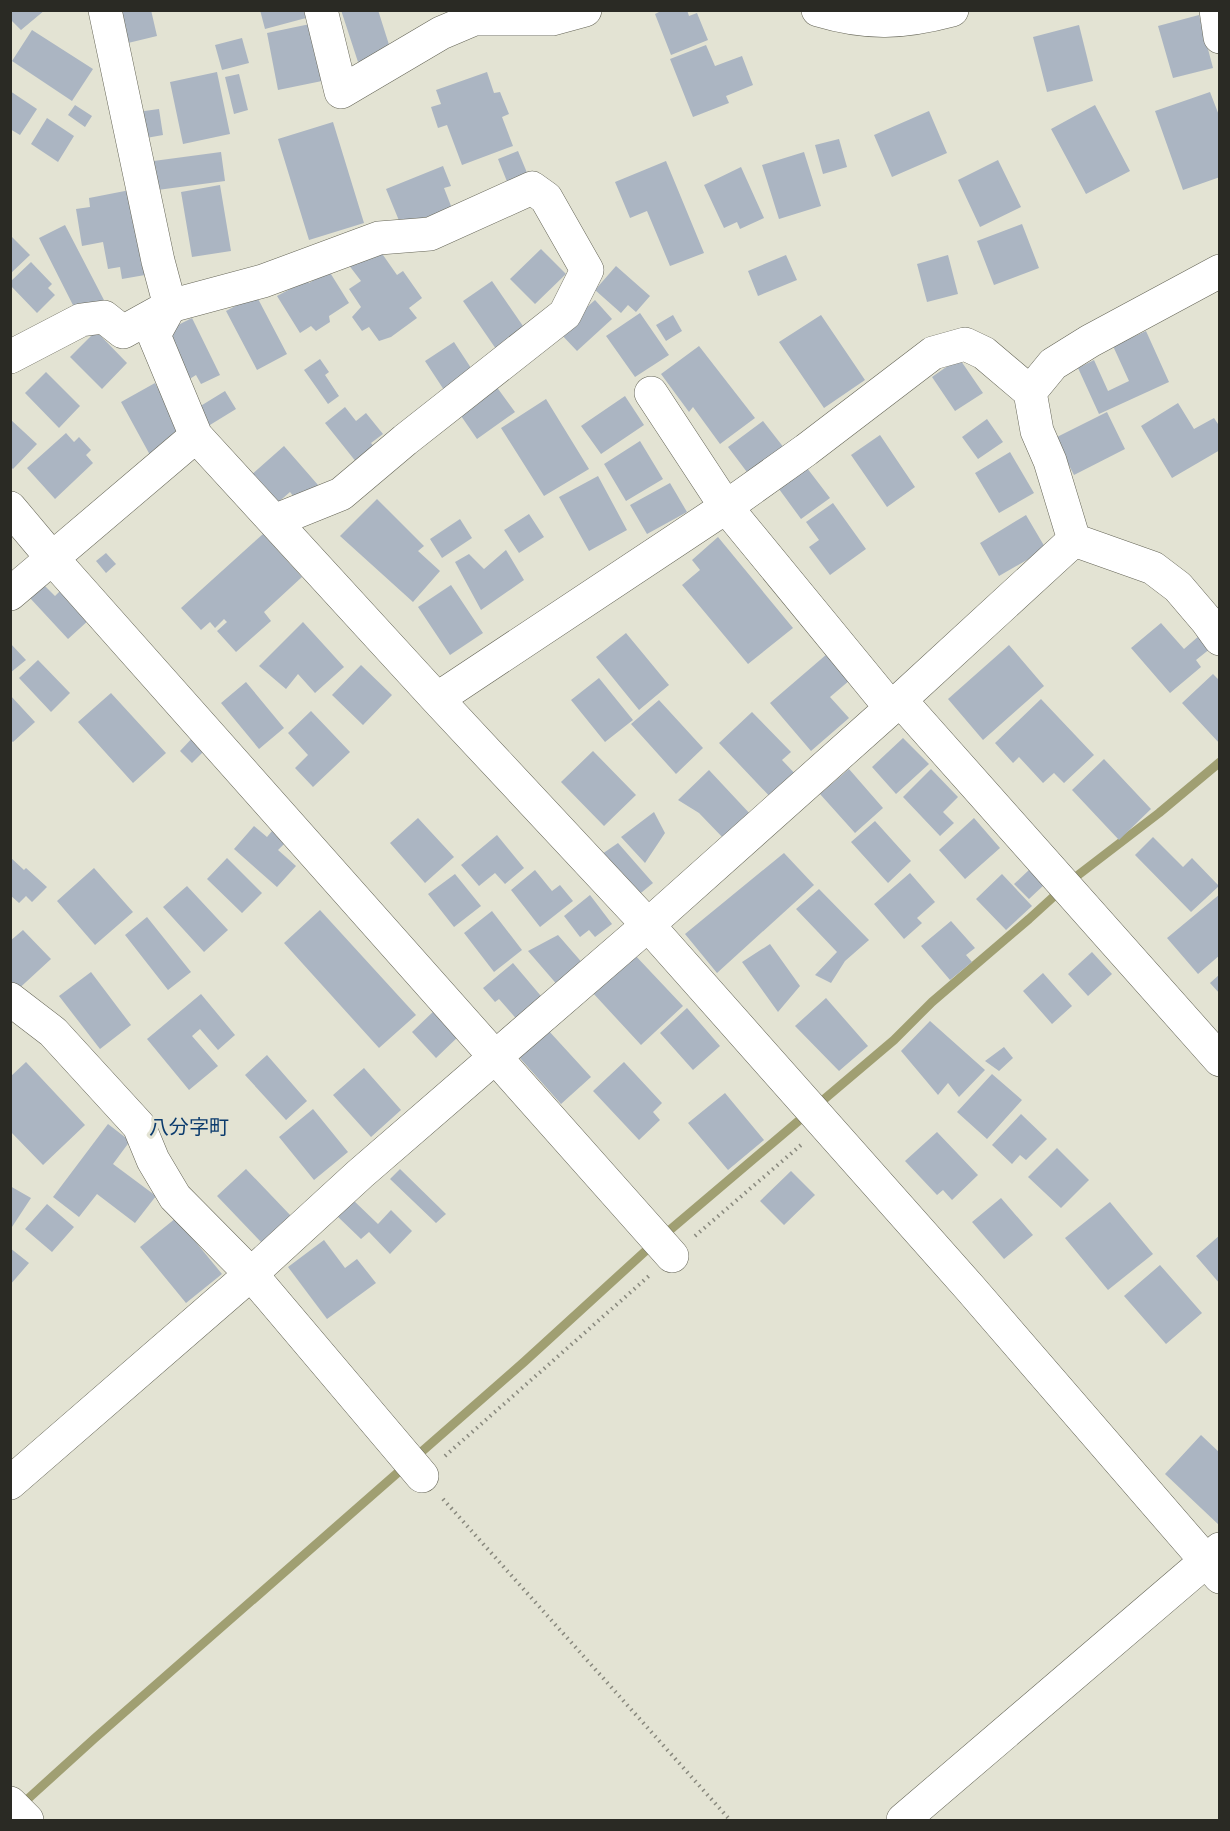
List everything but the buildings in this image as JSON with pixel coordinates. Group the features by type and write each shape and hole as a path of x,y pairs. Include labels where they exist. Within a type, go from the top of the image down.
{"street":[{"path":"105,10 158,261 170,306 154,335 196,436 648,925 1215,1563 903,1821"},
{"path":"321,10 341,92 441,33 474,19 552,20 585,10"},
{"path":"818,10 860,21 914,20 952,10"},
{"path":"1216,10 1220,37"},
{"path":"10,357 81,320 104,317 123,332 170,306 263,281 378,238 430,234 532,188 546,198 587,270 565,314 405,440 341,494 274,521"},
{"path":"1030,392 1053,364 1090,341 1220,271"},
{"path":"437,699 726,507 806,450 933,353 964,344 984,353 1030,392 1037,431 1050,461 1074,540"},
{"path":"651,393 726,507 896,704 1220,1060"},
{"path":"10,594 196,436"},
{"path":"10,508 672,1256"},
{"path":"1074,540 1153,568 1178,587 1220,639"},
{"path":"10,1483 251,1274 360,1174 648,925 896,704 1074,540"},
{"path":"10,999 53,1032 139,1126 153,1160 175,1197 251,1274 422,1476"},
{"path":"10,1803 27,1821"}],"path":[{"path":"730,1821 422,1476 825,1125"}],"waterway":[{"path":"20,1806 524,1362 651,1246 894,1040 932,1002 1073,879 1159,813 1220,762"}],"district":[{"name":"八分字町","path":"189,1127"}]}
